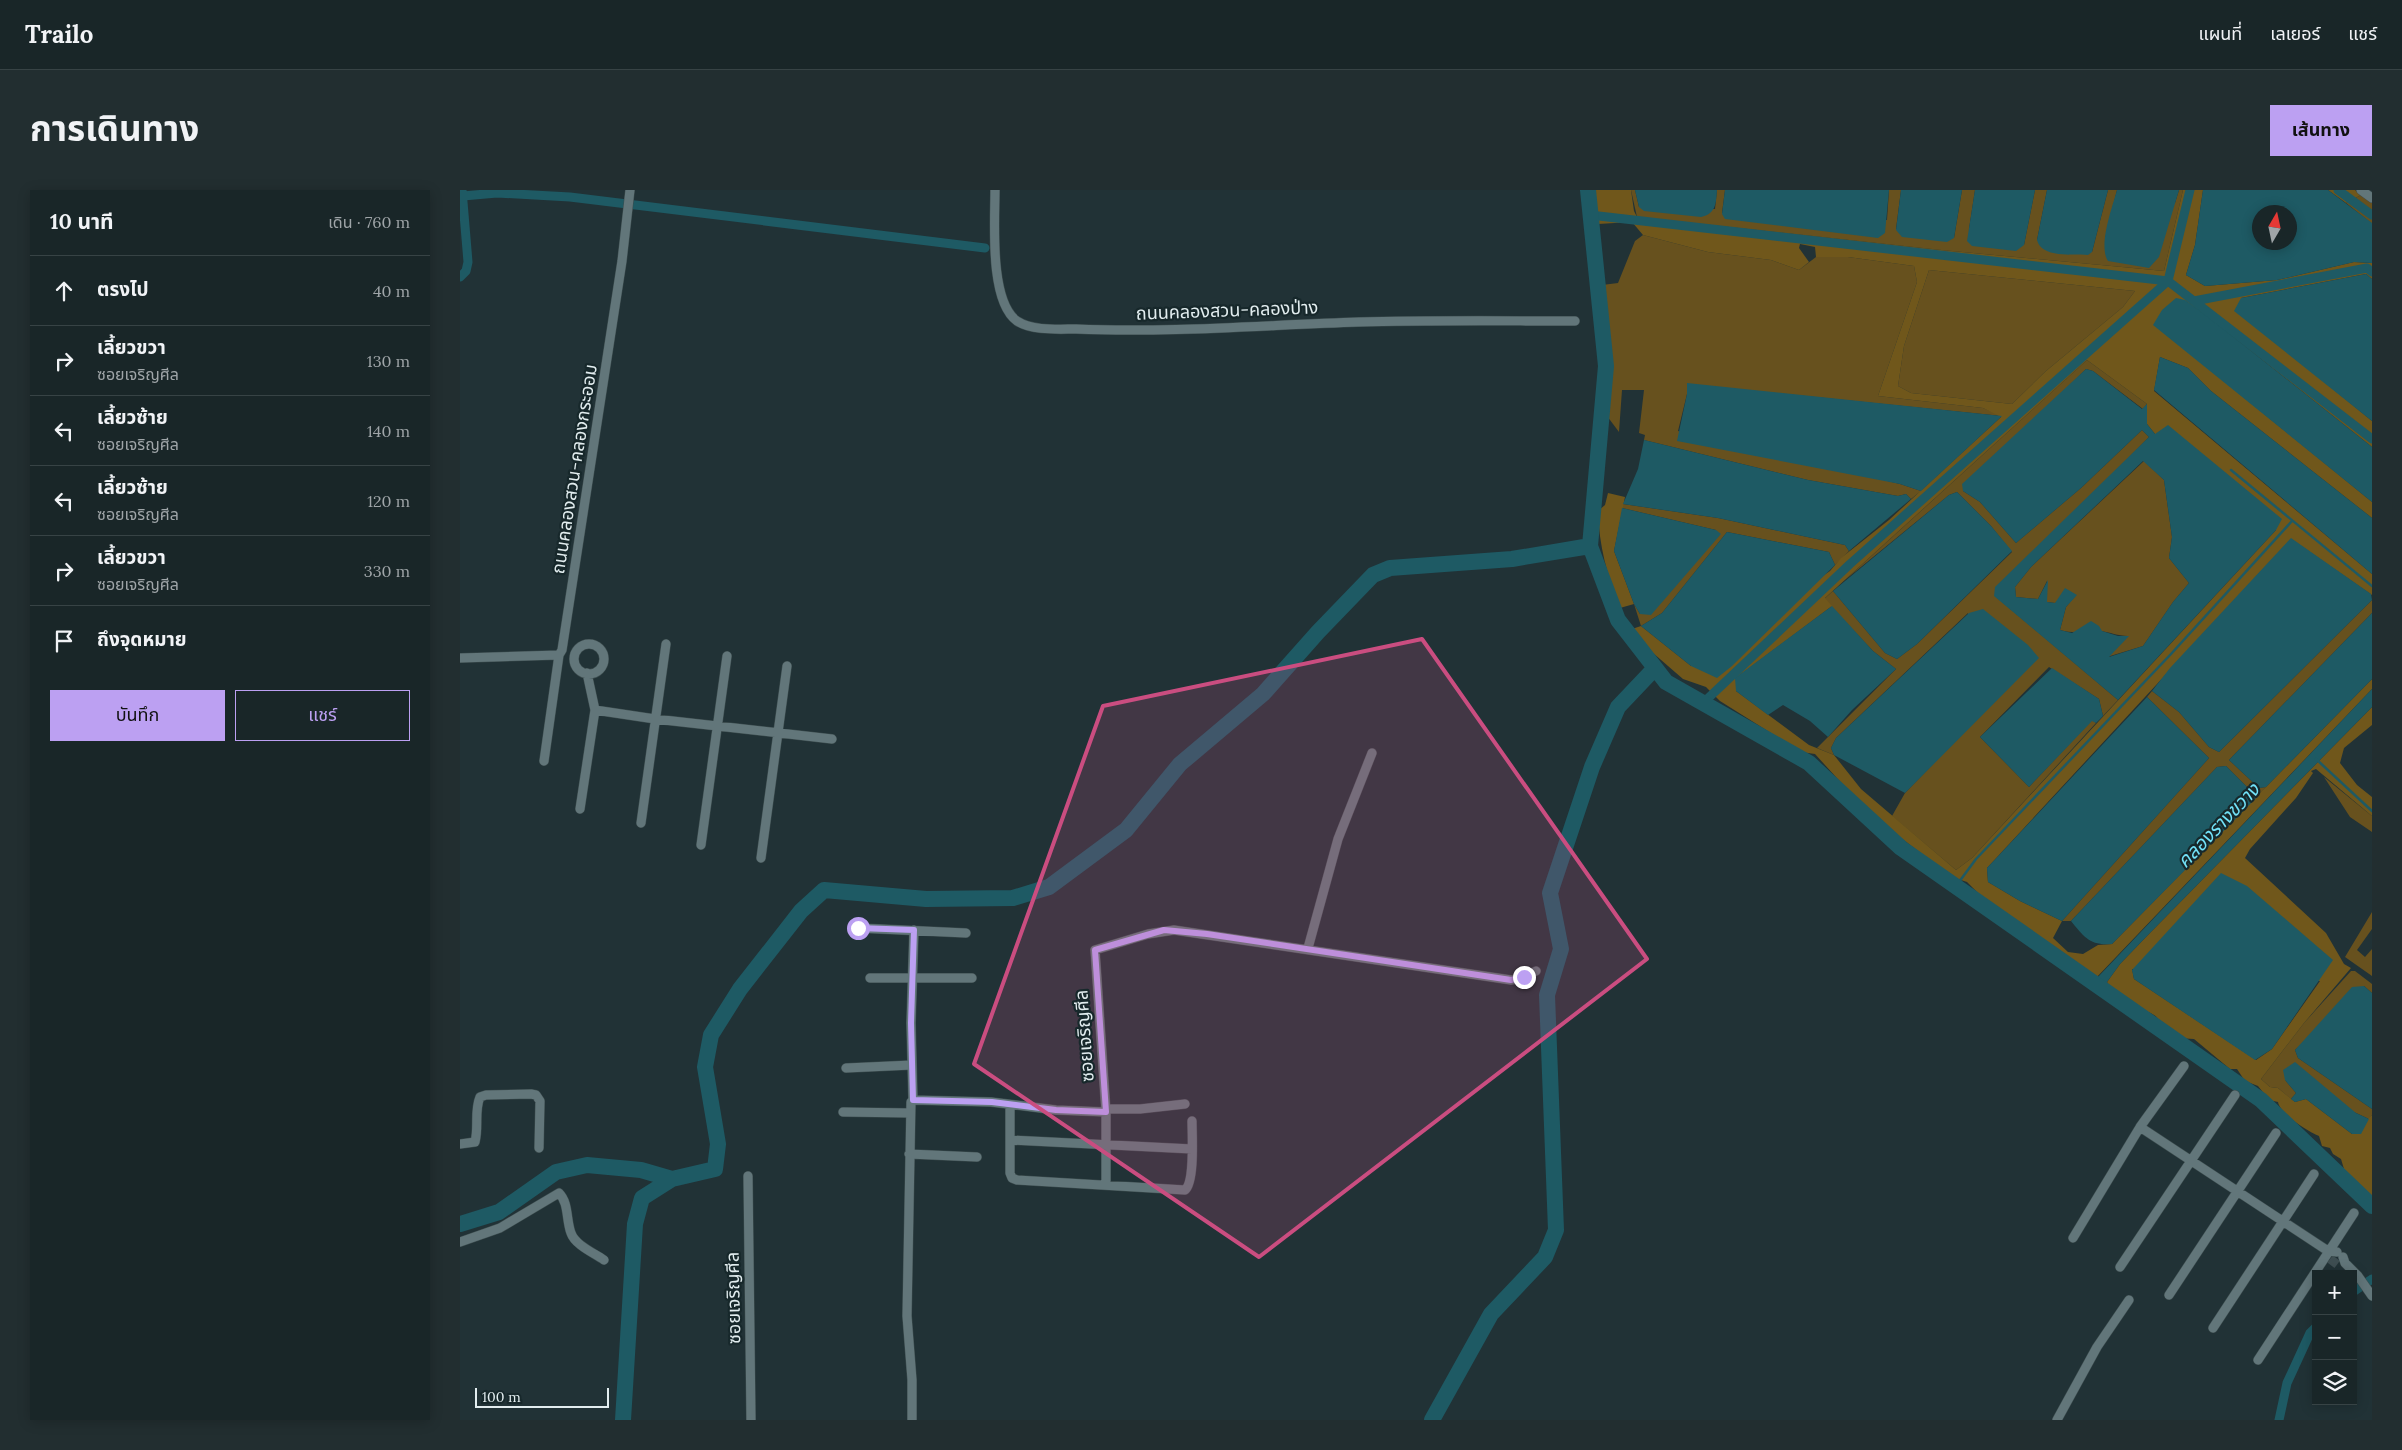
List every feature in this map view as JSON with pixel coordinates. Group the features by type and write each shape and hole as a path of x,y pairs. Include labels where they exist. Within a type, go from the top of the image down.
{"street":[{"name":"ถนนคลองสวน-คลองป่าง","path":"995,190 996,260 1002,300 1006,308 1018,321 1032,326 1095,330 1153,330 1360,322 1575,321"},
{"path":"2361,190 2372,198"},
{"name":"ถนนคลองสวน-คลองกระออม","path":"544,761 619,280 630,192"},
{"path":"580,810 595,710 587,674 577,667 574,656 579,648 588,644 597,646 604,656 603,665 596,672 587,674"},
{"path":"641,824 666,644"},
{"path":"460,658 560,652 574,656"},
{"path":"701,845 727,656"},
{"path":"761,858 787,666"},
{"path":"595,710 655,719 832,739"},
{"path":"1308,948 1340,832 1372,753"},
{"path":"858,928 966,933"},
{"path":"912,1420 912,1380 908,1316 909,1154 910,1113 913,1100 912,977 914,930"},
{"name":"ซอยเจริญศีล","path":"1106,1110 1095,950 1148,934 1174,930 1308,948 1511,980 1519,980 1536,971"},
{"path":"870,978 972,978"},
{"path":"846,1068 912,1066"},
{"path":"2073,1238 2140,1127 2184,1066"},
{"path":"460,1144 474,1142 477,1134 478,1103 480,1097 486,1095 531,1094 536,1095 540,1101 539,1148"},
{"path":"2120,1267 2235,1095"},
{"path":"913,1100 992,1102 1010,1106 1106,1110 1140,1109 1185,1104"},
{"path":"1010,1106 1010,1173 1014,1180 1185,1190 1189,1186 1192,1121"},
{"path":"1106,1110 1106,1185"},
{"path":"843,1112 910,1113"},
{"path":"2140,1127 2190,1162 2336,1257 2358,1276 2371,1295"},
{"path":"2169,1295 2276,1133"},
{"path":"1010,1140 1192,1149"},
{"path":"909,1154 977,1157"},
{"path":"2213,1328 2314,1174"},
{"name":"ซอยเจริญศีล","path":"748,1176 751,1420"},
{"path":"460,1242 500,1228 559,1193 563,1198 571,1234 581,1245 604,1260"},
{"path":"2258,1360 2336,1257 2354,1213"},
{"path":"2057,1420 2097,1347 2129,1300"}],"highlighted area":[{"path":"1422,639 1647,959 1259,1257 974,1064 1103,706"}],"shaded area":[{"path":"1592,190 1631,190 1634,211 1637,217 1941,250 2164,271 2183,190 2203,190 2195,245 2186,275 2205,286 2277,280 2354,262 2372,263 2372,279 2366,274 2241,298 2322,380 2372,421 2372,447 2206,315 2154,324 2372,502 2372,518 2211,391 2188,368 2160,357 2154,391 2372,574 2372,595 2291,539 1987,868 1988,882 2020,901 2062,921 2053,938 2068,952 2083,954 2098,945 2112,944 2372,679 2372,689 2096,978 2091,977 1988,903 1967,882 1952,877 1888,828 1845,787 1815,754 1801,752 1720,701 1706,687 1683,679 1653,653 1632,629 1641,626 1691,666 1830,571 1841,558 1889,520 2001,417 1983,408 1878,396 1917,282 1914,266 1848,257 1816,257 1815,247 1800,244 1799,248 1809,262 1799,270 1771,260 1708,252 1643,235 1632,222 1598,224","holes":["1929,270 2135,291 2123,307 2046,371 2012,404 1911,393 1898,386 1904,346","2087,360 2147,404 2147,424 2155,434 2276,530 1972,858 1956,870 1861,789 1834,755 1809,745 1736,691 1736,678 1832,606 1825,598"]},
{"path":"1631,190 1635,190 1639,207 1715,209 1717,190 1725,190 1722,213 1887,220 1889,190 1901,190 1896,229 1954,238 1962,190 1975,190 1969,229 2024,245 2035,190 2047,190 2037,240 2092,252 2108,190 2117,190 2105,239 2175,203 2179,190 2183,190 2164,271 1941,250 1637,217"},
{"path":"2328,190 2355,190 2361,195 2346,203"},
{"path":"2361,195 2372,203 2372,238 2371,223 2346,203"},
{"path":"1643,235 1708,252 1771,260 1799,270 1816,257 1848,257 1914,266 1917,282 1878,396 1983,408 2002,416 1687,384 1687,394 1678,431 1900,484 1921,491 1911,499 1906,494 1898,496 1808,480 1644,440 1645,435 1639,433 1644,390 1622,390 1619,432 1607,416 1608,350 1602,285 1618,283 1635,241"},
{"path":"1929,270 2135,291 2123,307 2046,371 2012,404 1911,393 1898,386 1904,346"},
{"path":"2087,360 2147,404 2143,409 2093,371 2086,369 1963,491 1980,502 2016,543 2081,488 2142,430 2149,437 1995,596 2118,700 2103,716 2099,699 2049,667 1980,737 2029,787 2092,720 2096,723 1972,858 1956,870 1892,816 1905,793 1966,730 1968,613 1836,738 1831,748 1834,755 1817,748 1896,669 1873,651 1824,599 1833,591 1885,653 1897,659 1917,644 2012,552 1991,526 1957,492 1949,495 1845,580"},
{"path":"2144,461 2164,480 2172,537 2169,558 2189,583 2173,602 2143,646 2107,657 2128,636 2100,631 2075,632 2060,630 2066,607 2076,595 2055,603 2047,602 2047,581 2038,599 2016,597 2015,587 2031,567"},
{"path":"1608,493 1625,497 1614,551 1634,604 1620,608 1604,560 1600,536 1598,511 1605,505"},
{"path":"1623,504 1718,518 1845,545 1849,551 1835,565 1829,552 1727,532 1662,613 1641,626 1634,604 1640,614 1716,530 1622,508"},
{"path":"2372,600 2372,613 2229,760 2259,788 2266,787 2257,797 2226,766 2217,767 2071,921 2062,921 2209,758 2147,697 2152,691 2179,712 2209,747 2219,752"},
{"path":"2372,707 2372,725 2344,748 2340,763 2357,785 2372,797 2372,816 2316,769 2311,771 2313,773 2296,798 2250,849 2245,858 2326,933 2344,964 2351,968 2304,1023 2261,1079 2270,1087 2278,1088 2295,1102 2306,1099 2352,1134 2372,1115 2372,1198 2344,1169 2341,1159 2333,1154 2330,1148 2322,1146 2319,1136 2289,1117 2278,1102 2269,1100 2258,1086 2245,1081 2237,1069 2230,1069 2194,1039 2181,1038 2169,1033 2155,1016 2115,994 2107,982 2120,964","holes":["2132,969 2320,981 2272,1049 2256,1060 2134,979"]},
{"path":"2324,777 2372,816 2372,832 2350,817"},
{"path":"2372,912 2372,929 2357,950 2365,957 2372,949 2372,976 2345,957"},
{"path":"2351,971 2355,971 2372,984 2372,993 2364,986 2295,1050 2298,1058 2372,1109 2372,1115 2369,1119 2285,1080 2296,1093 2291,1099 2278,1088 2270,1087 2261,1079 2304,1023"}],"water":[{"path":"1635,190 1717,190 1712,211 1706,216 1701,217 1644,211 1639,207"},
{"path":"1725,190 1889,190 1885,233 1878,238 1725,219 1722,214"},
{"path":"1901,190 1962,190 1954,238 1947,242 1902,237 1896,230"},
{"path":"1975,190 2035,190 2024,245 2016,251 1972,246 1967,241"},
{"path":"2047,190 2108,190 2092,252 2088,255 2058,254 2045,250 2040,246 2037,240"},
{"path":"2117,190 2179,190 2159,257 2149,268 2108,261 2105,254 2105,237"},
{"path":"2203,190 2328,190 2372,223 2372,263 2354,262 2277,280 2205,286 2186,275 2195,245"},
{"path":"2366,274 2372,279 2372,421 2234,311 2241,298"},
{"path":"2176,298 2185,300 2206,315 2372,447 2372,502 2153,325 2162,310"},
{"path":"2160,357 2188,368 2211,391 2372,518 2372,574 2154,390"},
{"path":"2086,369 2093,371 2142,409 2147,404 2147,424 2155,434 2168,425 2282,519 2276,530 2118,700 1994,596 1995,587 2149,437 2142,430 2081,488 2016,543 1980,502 1963,491 1962,484","holes":["2143,461 2164,480 2172,537 2169,558 2189,583 2173,602 2143,646 2109,657 2129,636 2118,636 2102,631 2099,626 2091,621 2072,633 2060,630 2066,607 2077,595 2065,588 2055,603 2047,602 2048,580 2038,599 2016,597 2015,587 2031,567"]},
{"path":"1687,383 2002,416 1921,491 1900,484 1677,441 1687,394"},
{"path":"1644,440 1808,480 1898,496 1906,494 1911,499 1849,551 1845,545 1718,518 1623,504 1638,469"},
{"path":"1957,492 1991,526 2012,551 1917,644 1897,659 1885,653 1833,591 1949,495"},
{"path":"1622,508 1716,530 1721,534 1651,615 1640,614 1634,604 1614,551"},
{"path":"1727,532 1829,552 1835,565 1732,666 1717,678 1691,666 1641,626 1662,613"},
{"path":"2291,538 2371,594 2372,600 2219,752 2209,747 2179,712 2152,691 2170,668"},
{"path":"1832,606 1873,651 1896,669 1852,710 1828,737 1810,721 1783,705 1768,715 1736,691 1735,678"},
{"path":"1983,609 2028,645 2039,658 1905,793 1834,755 1831,748 1836,738 1969,613"},
{"path":"2372,613 2372,679 2266,787 2259,788 2229,760"},
{"path":"2052,668 2099,699 2103,716 2096,723 2092,721 2029,787 1980,737"},
{"path":"2372,689 2372,707 2120,964 2107,982 2109,987 2091,977 2097,978"},
{"path":"2147,697 2209,758 2062,921 2020,901 1988,882 1987,868"},
{"name":"คลองรางขวาง","path":"2226,766 2257,797 2112,944 2098,944 2084,936 2071,921 2217,767"},
{"path":"2221,873 2247,886 2333,960 2272,1049 2255,1060 2134,979 2132,970"},
{"path":"2364,986 2372,993 2372,1109 2298,1058 2295,1050 2352,987"},
{"path":"2295,1062 2356,1113 2369,1119 2361,1134 2352,1134 2306,1099 2295,1102 2291,1099 2296,1093 2285,1080 2283,1070"}],"waterway":[{"path":"460,277 466,271 468,262 462,190"},
{"path":"1588,190 1606,366 1590,546 1618,620 1666,682 1809,763 1901,848 2261,1100 2372,1206"},
{"path":"1703,703 1850,564 2168,281 2190,190"},
{"path":"2338,190 2372,215"},
{"path":"463,196 497,193 570,197 985,248"},
{"path":"1590,215 2168,281 2372,439"},
{"path":"2194,301 2367,268 2372,272"},
{"path":"2231,470 2372,586"},
{"path":"1956,886 1976,859 2171,654 2292,521"},
{"path":"623,1420 635,1224 642,1198 672,1179 715,1169 718,1144 705,1067 711,1035 740,989 801,911 824,890 926,899 1013,898 1049,887 1126,830 1180,764 1263,694 1318,632 1373,575 1390,568 1512,559 1590,546"},
{"path":"1432,1420 1491,1314 1545,1257 1556,1230 1547,995 1561,949 1550,893 1592,767 1618,707 1655,668"},
{"path":"2316,759 2372,811"},
{"path":"460,1224 499,1212 556,1172 587,1165 641,1170 672,1179"},
{"path":"2357,1289 2372,1279"},
{"path":"2279,1420 2287,1383 2312,1331"}],"tunnel":[{"path":"2330,1259 2338,1265"}],"route":[{"path":"858,928 914,930 911,1023 913,1100 992,1102 1010,1106 1106,1112 1095,950 1164,930 1308,948 1399,964 1511,980 1519,980 1524,977"}]}
